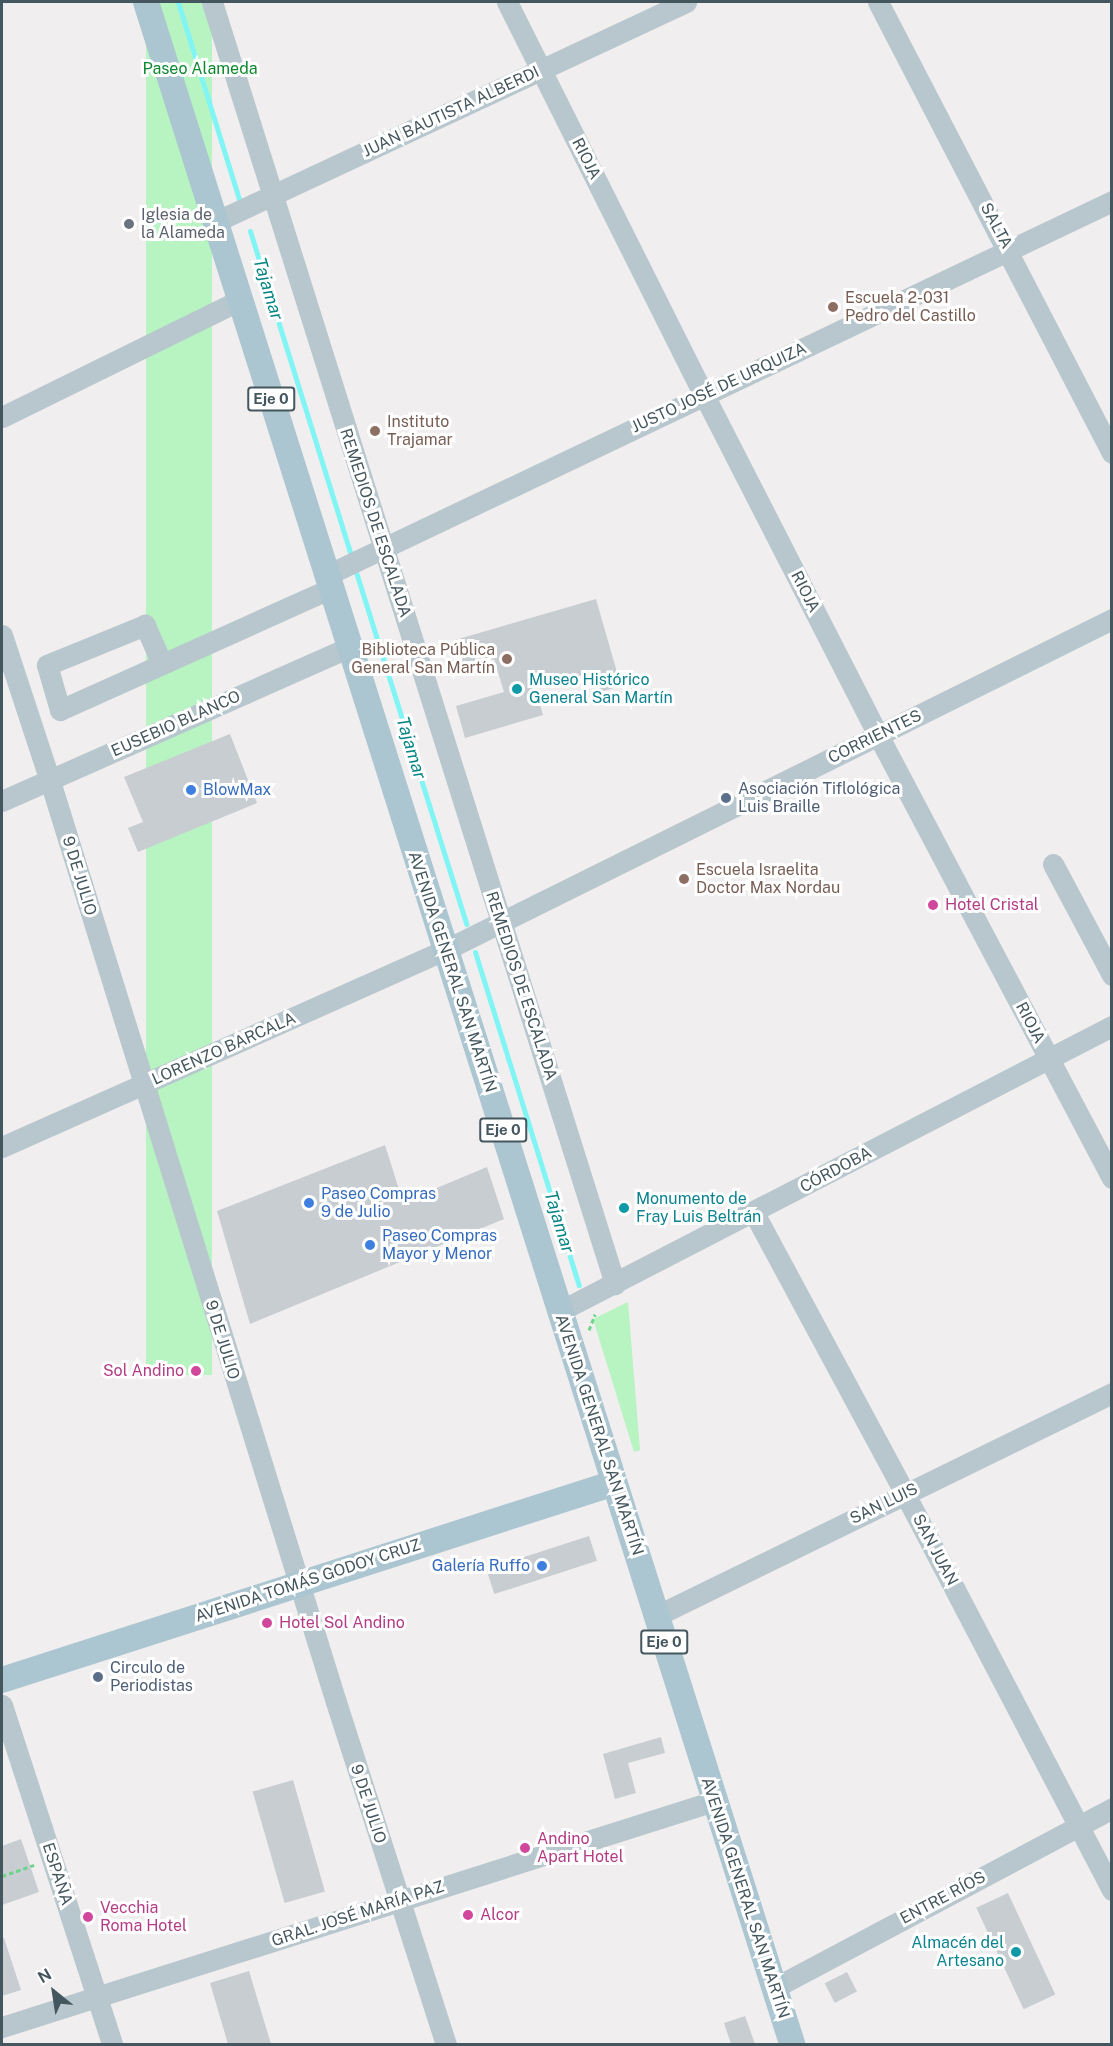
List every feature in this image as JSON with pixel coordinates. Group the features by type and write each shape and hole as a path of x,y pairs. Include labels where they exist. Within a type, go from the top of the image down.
{"main road":[{"name":"AVENIDA GENERAL SAN MARTÍN","path":"146,2 792,2044"},
{"name":"AVENIDA TOMÁS GODOY CRUZ","path":"2,1680 614,1483"}],"street":[{"name":"REMEDIOS DE ESCALADA","path":"212,2 615,1284"},
{"name":"RIOJA","path":"507,2 878,735 1112,1178"},
{"name":"JUAN BAUTISTA ALBERDI","path":"216,222 686,2"},
{"name":"SALTA","path":"878,2 1112,453"},
{"name":"JUSTO JOSÉ DE URQUIZA","path":"162,664 145,625 47,665 60,710 162,664 329,582 384,549 1112,201"},
{"path":"2,417 240,300"},
{"name":"CORRIENTES","path":"446,950 1112,620"},
{"name":"9 DE JULIO","path":"2,635 50,781 142,1085 299,1584 446,2044"},
{"name":"EUSEBIO BLANCO","path":"2,801 350,647"},
{"path":"1053,864 1112,975"},
{"name":"LORENZO BARCALA","path":"2,1147 446,950"},
{"name":"CÓRDOBA","path":"560,1311 754,1213 1112,1026"},
{"name":"SAN JUAN","path":"754,1213 905,1494 1112,1890"},
{"name":"SAN LUIS","path":"656,1616 1112,1393"},
{"name":"ESPAÑA","path":"2,1705 112,2044"},
{"name":"GRAL. JOSÉ MARÍA PAZ","path":"2,2027 714,1801"},
{"name":"ENTRE RÍOS","path":"774,1988 1112,1808"}],"path":[{"path":"2,1876 52,1858"}],"green space":[{"name":"Paseo Alameda","path":"146,2 212,2 212,1375 146,1375"},
{"path":"628,1302 640,1450 634,1452 593,1319"}],"building":[{"path":"596,599 621,686 596,693 590,673 536,689 543,715 465,738 456,706 504,692 494,659 463,669 455,640"},
{"name":"BlowMax","path":"230,734 257,803 138,852 128,828 143,822 124,777"},
{"path":"385,1145 403,1202 487,1167 504,1219 250,1324 217,1211"},
{"name":"Galería Ruffo","path":"589,1536 597,1561 494,1594 486,1569"},
{"path":"661,1737 665,1753 628,1763 636,1793 615,1799 603,1754"},
{"path":"293,1780 325,1892 285,1903 253,1792"},
{"path":"21,1839 39,1892 2,1905 2,1846"},
{"name":"Almacén del Artesano","path":"1008,1893 1055,1995 1024,2009 976,1908"},
{"path":"2,1938 4,1938 21,1990 2,1996"},
{"path":"249,1971 271,2044 228,2044 210,1983"},
{"path":"847,1972 857,1992 835,2003 825,1983"},
{"path":"745,2016 755,2044 731,2044 724,2023"}],"waterway":[{"name":"Tajamar","path":"178,2 241,205"},
{"name":"Tajamar","path":"250,231 350,553"},
{"name":"Tajamar","path":"356,572 466,924"},
{"name":"Tajamar","path":"475,952 579,1285"}],"place":[{"name":"Iglesia de la Alameda","path":"129,224"},
{"name":"Escuela 2-031 Pedro del Castillo","path":"833,307"},
{"name":"Instituto Trajamar","path":"375,431"},
{"name":"Biblioteca Pública General San Martín","path":"507,659"},
{"name":"Museo Histórico General San Martín","path":"517,689"},
{"name":"BlowMax","path":"191,790"},
{"name":"Asociación Tiflológica Luis Braille","path":"726,798"},
{"name":"Escuela Israelita Doctor Max Nordau","path":"684,879"},
{"name":"Hotel Cristal","path":"933,905"},
{"name":"Paseo Compras 9 de Julio","path":"309,1203"},
{"name":"Monumento de Fray Luis Beltrán","path":"624,1208"},
{"name":"Paseo Compras Mayor y Menor","path":"370,1245"},
{"name":"Sol Andino","path":"196,1371"},
{"name":"Galería Ruffo","path":"542,1566"},
{"name":"Hotel Sol Andino","path":"267,1623"},
{"name":"Circulo de Periodistas","path":"98,1677"},
{"name":"Andino Apart Hotel","path":"525,1848"},
{"name":"Alcor","path":"468,1915"},
{"name":"Vecchia Roma Hotel","path":"88,1917"},
{"name":"Almacén del Artesano","path":"1016,1952"}]}
